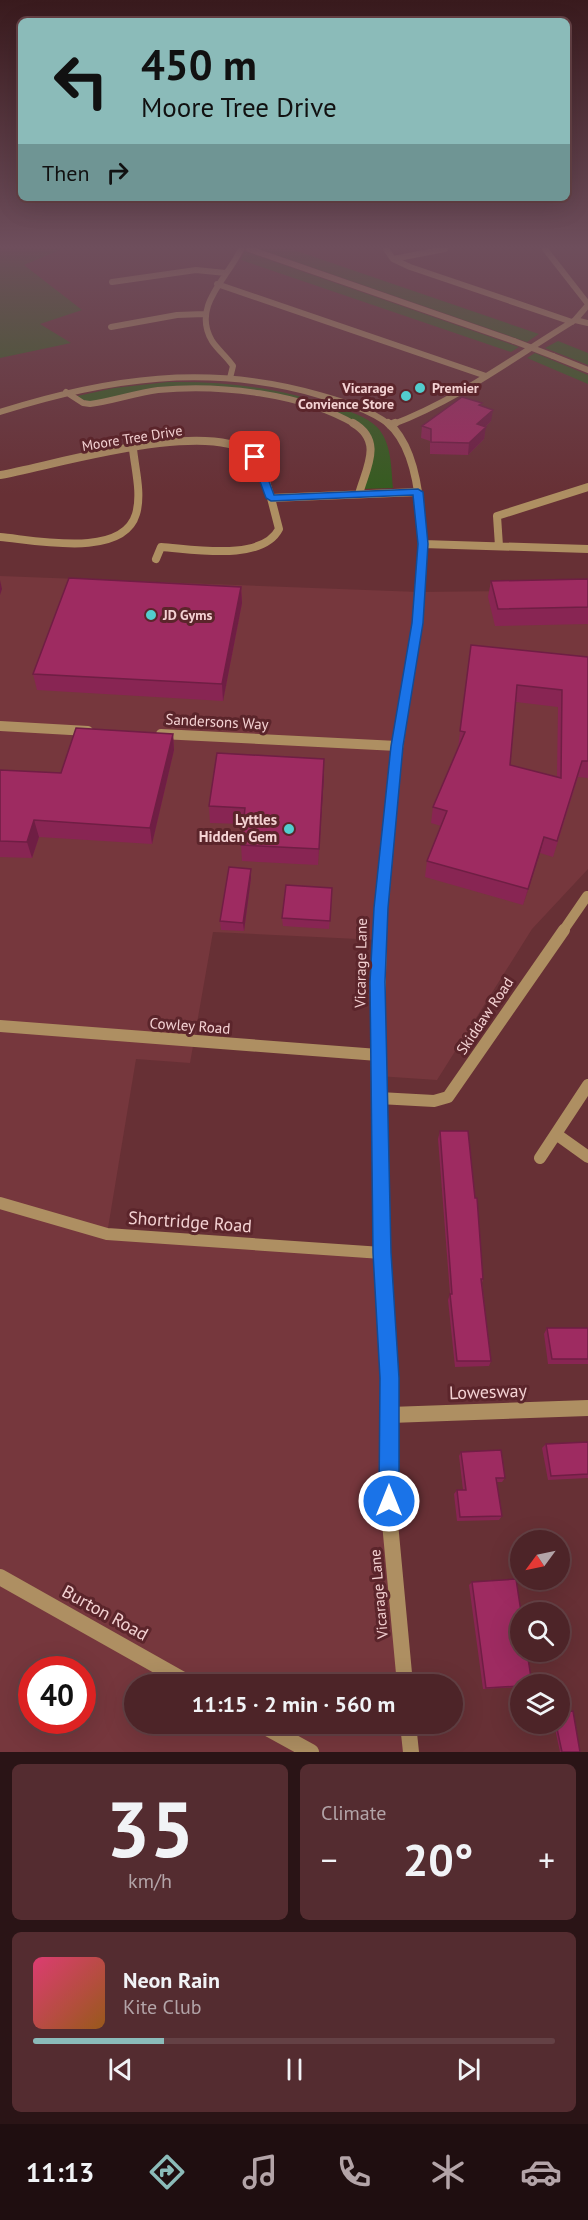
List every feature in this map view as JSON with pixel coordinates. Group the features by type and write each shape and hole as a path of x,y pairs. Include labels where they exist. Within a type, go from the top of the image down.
{"street":[{"path":"209,331 213,343 233,366 230,378"},
{"path":"354,331 486,376"},
{"path":"484,331 588,370"},
{"path":"390,426 419,416 558,331"},
{"path":"0,412 66,392 150,378 230,378 288,386 330,397 389,417 419,416"},
{"path":"66,392 83,403 90,404 162,390 209,389 261,394 300,403 342,417 364,431 370,441 372,456 360,494"},
{"name":"Vicarage Lane","path":"369,412 390,426 402,438 418,492 423,544 417,623 397,746 381,908 378,1055 382,1253 390,1415 389,1501 404,1674"},
{"path":"402,438 419,416"},
{"name":"Moore Tree Drive","path":"0,475 193,440 222,442 240,447 255,457 278,521 279,531 273,541 256,548 241,550 161,547 156,559"},
{"path":"0,537 92,543 108,540 127,532 136,515 137,504 134,449"},
{"path":"499,546 496,516 588,488"},
{"path":"271,498 418,492"},
{"path":"423,544 588,549"},
{"path":"0,726 93,731"},
{"name":"Sandersons Way","path":"152,734 397,746"},
{"name":"Skiddaw Road","path":"379,1098 434,1101 448,1097 587,896"},
{"name":"Cowley Road","path":"0,1026 378,1055"},
{"path":"540,1158 588,1085"},
{"path":"556,1134 588,1157"},
{"name":"Shortridge Road","path":"0,1203 106,1234 382,1253"},
{"name":"Lowesway","path":"390,1415 588,1408"},
{"name":"Burton Road","path":"0,1577 172,1674"},
{"path":"278,1734 311,1752"},
{"path":"409,1734 411,1752"}],"shaded area":[{"path":"0,576 419,592 588,590 588,869 532,929 437,1080 378,1076 379,940 213,932 190,1063 136,1059 107,1234 382,1253 404,1674 124,1674 124,1734 409,1734 411,1752 0,1752"}],"green space":[{"path":"0,331 51,331 71,343 0,358"},
{"path":"449,331 472,331 519,347 511,352"},
{"path":"495,331 530,331 539,334 527,342"},
{"path":"558,341 588,353 588,365 545,348"},
{"path":"535,353 588,375 588,384 527,358"},
{"path":"168,382 232,384 274,390 315,400 358,415 377,427 386,440 393,488 361,489 372,456 365,431 308,405 237,390 162,390 97,404 73,397 114,388"}],"building":[{"path":"462,397 482,403 479,405 493,410 477,424 486,427 469,443 431,442 431,429 422,426"},
{"path":"69,578 241,587 222,684 33,674"},
{"path":"588,579 588,607 498,609 491,581"},
{"path":"471,645 588,657 588,761 582,761 557,841 544,837 528,889 427,861 447,811 433,807 465,732 460,731","holes":["517,685 562,690 561,778 510,765"]},
{"path":"76,728 173,734 150,828 34,820 27,842 0,841 0,770 61,773"},
{"path":"217,753 324,759 319,849 241,845 245,808 209,806"},
{"path":"229,867 251,869 243,923 220,921"},
{"path":"286,885 332,888 330,921 282,918"},
{"path":"440,1131 468,1131 475,1198 477,1198 483,1279 481,1279 491,1361 457,1361 450,1294 452,1294"},
{"path":"547,1328 588,1328 588,1359 552,1359"},
{"path":"588,1442 588,1474 551,1476 546,1444"},
{"path":"501,1450 505,1478 496,1478 502,1516 460,1517 457,1490 466,1490 461,1452"},
{"path":"510,1579 510,1590 518,1590 519,1602 510,1602 510,1662 529,1662 530,1674 510,1674 510,1687 486,1688 472,1582"},
{"path":"570,1711 573,1711 580,1752 562,1752 558,1734 570,1734"}],"place":[{"name":"Premier","path":"420,388"},
{"name":"Vicarage Convience Store","path":"406,396"},
{"name":"JD Gyms","path":"151,615"},
{"name":"Lyttles Hidden Gem","path":"289,829"}],"route":[{"path":"255,457 271,498 418,492 423,544 417,623 397,746 381,908 378,982 382,1253 389,1378 389,1501"}]}
